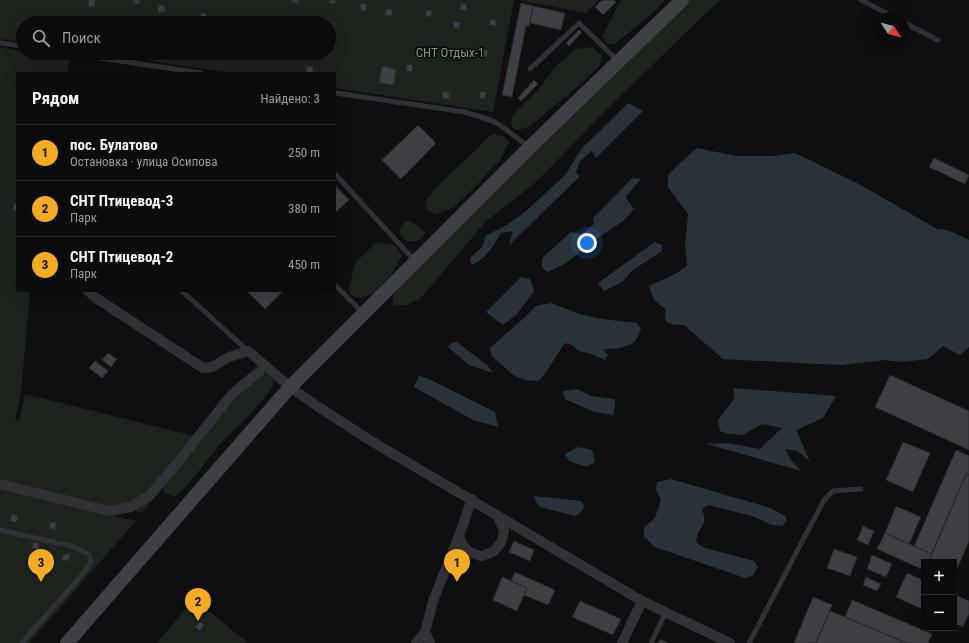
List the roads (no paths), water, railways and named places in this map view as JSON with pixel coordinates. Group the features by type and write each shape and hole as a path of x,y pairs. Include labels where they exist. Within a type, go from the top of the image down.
{"main road":[{"path":"67,643 290,387 530,147 682,0"}],"street":[{"path":"89,292 102,302 203,368 212,367 229,357 248,350 290,387 316,406 368,439 642,600 730,643"},
{"path":"0,484 110,512 132,507 149,496 232,394 266,366"},
{"path":"416,643 425,632 434,598 472,499"},
{"path":"459,536 462,544 470,552 481,556 493,552 501,543 504,530 498,516"},
{"path":"622,643 642,600"},
{"path":"425,632 430,643"}],"lane":[{"path":"861,0 884,12"},
{"path":"530,69 579,23 618,62"},
{"path":"909,25 938,40"},
{"path":"0,43 16,45"},
{"path":"114,60 194,72"},
{"path":"336,93 465,112 493,121 530,147"},
{"path":"336,175 416,261"},
{"path":"336,286 364,314"},
{"path":"183,292 248,350"},
{"path":"749,643 824,500 833,491 861,489"},
{"path":"0,530 71,546 89,554 91,562 85,571 22,643"},
{"path":"652,643 666,612"}],"place":[{"name":"СНТ Птицевод-2","path":"41,582"},
{"name":"пос. Булатово","path":"457,582"},
{"name":"СНТ Птицевод-3","path":"198,621"}],"park label":[{"name":"СНТ Отдых-1","path":"450,52"}]}
